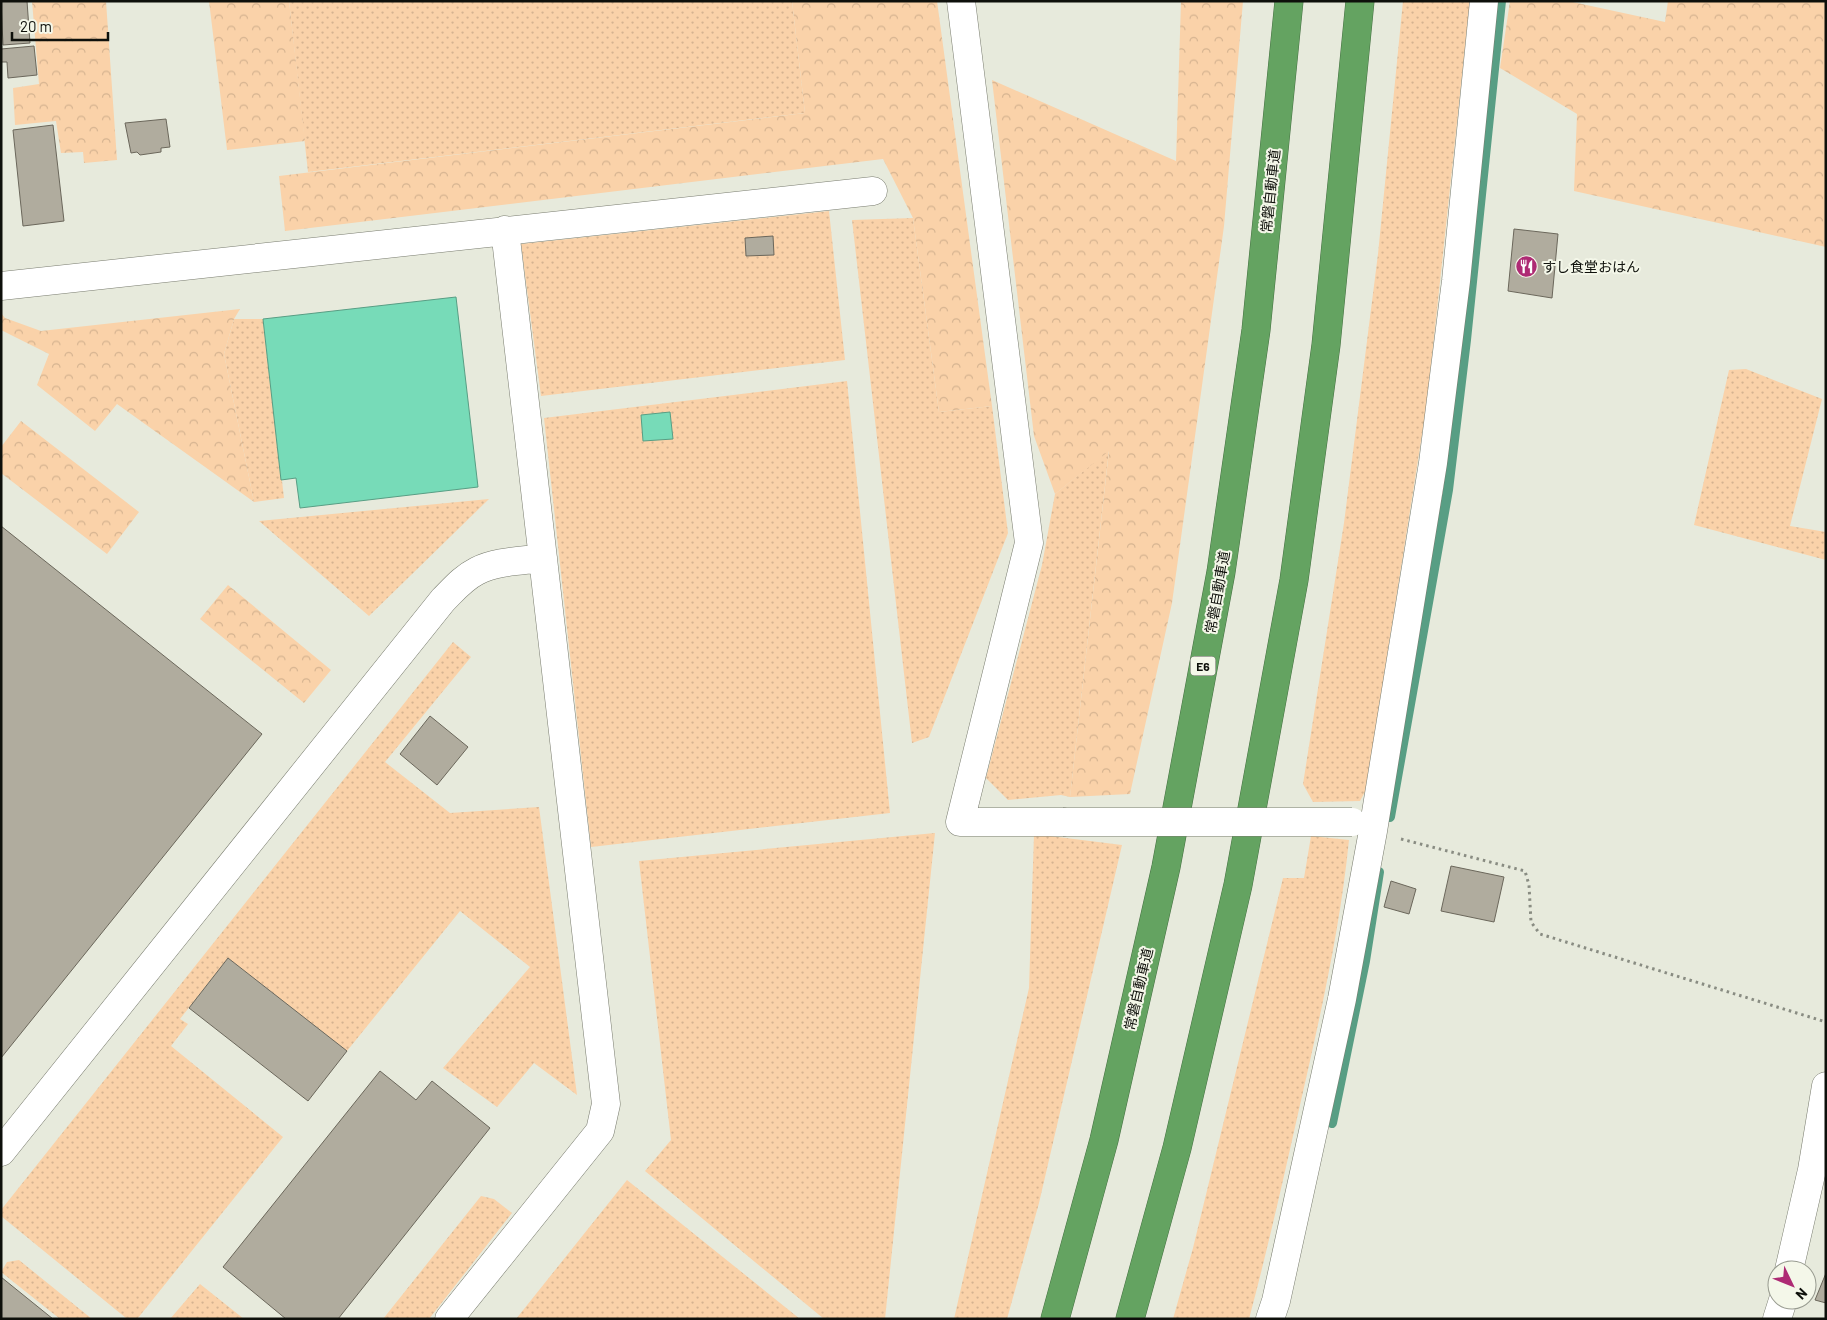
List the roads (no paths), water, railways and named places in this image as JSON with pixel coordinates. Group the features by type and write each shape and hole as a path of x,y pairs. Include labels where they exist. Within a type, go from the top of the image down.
{"highway":[{"name":"常磐自動車道","path":"1055,1319 1104,1140 1166,867 1221,572 1256,330 1289,1"},
{"path":"1130,1319 1177,1148 1238,885 1294,580 1326,345 1360,1"}],"street":[{"path":"961,1 1029,543 960,822 1363,826"},
{"path":"1270,1319 1342,999 1363,826 1433,463 1456,281 1484,1"},
{"path":"1,286 873,191"},
{"path":"449,1319 600,1130 606,1104 505,230"},
{"path":"1,1152 461,581 478,570 505,563 543,558"},
{"path":"1792,1260 1812,1170 1826,1086"}],"waterway":[{"path":"1390,817 1448,490 1466,340 1501,1"},
{"path":"1332,1123 1365,961 1379,872"}],"place":[{"name":"すし食堂おはん","path":"1526,266"}]}
